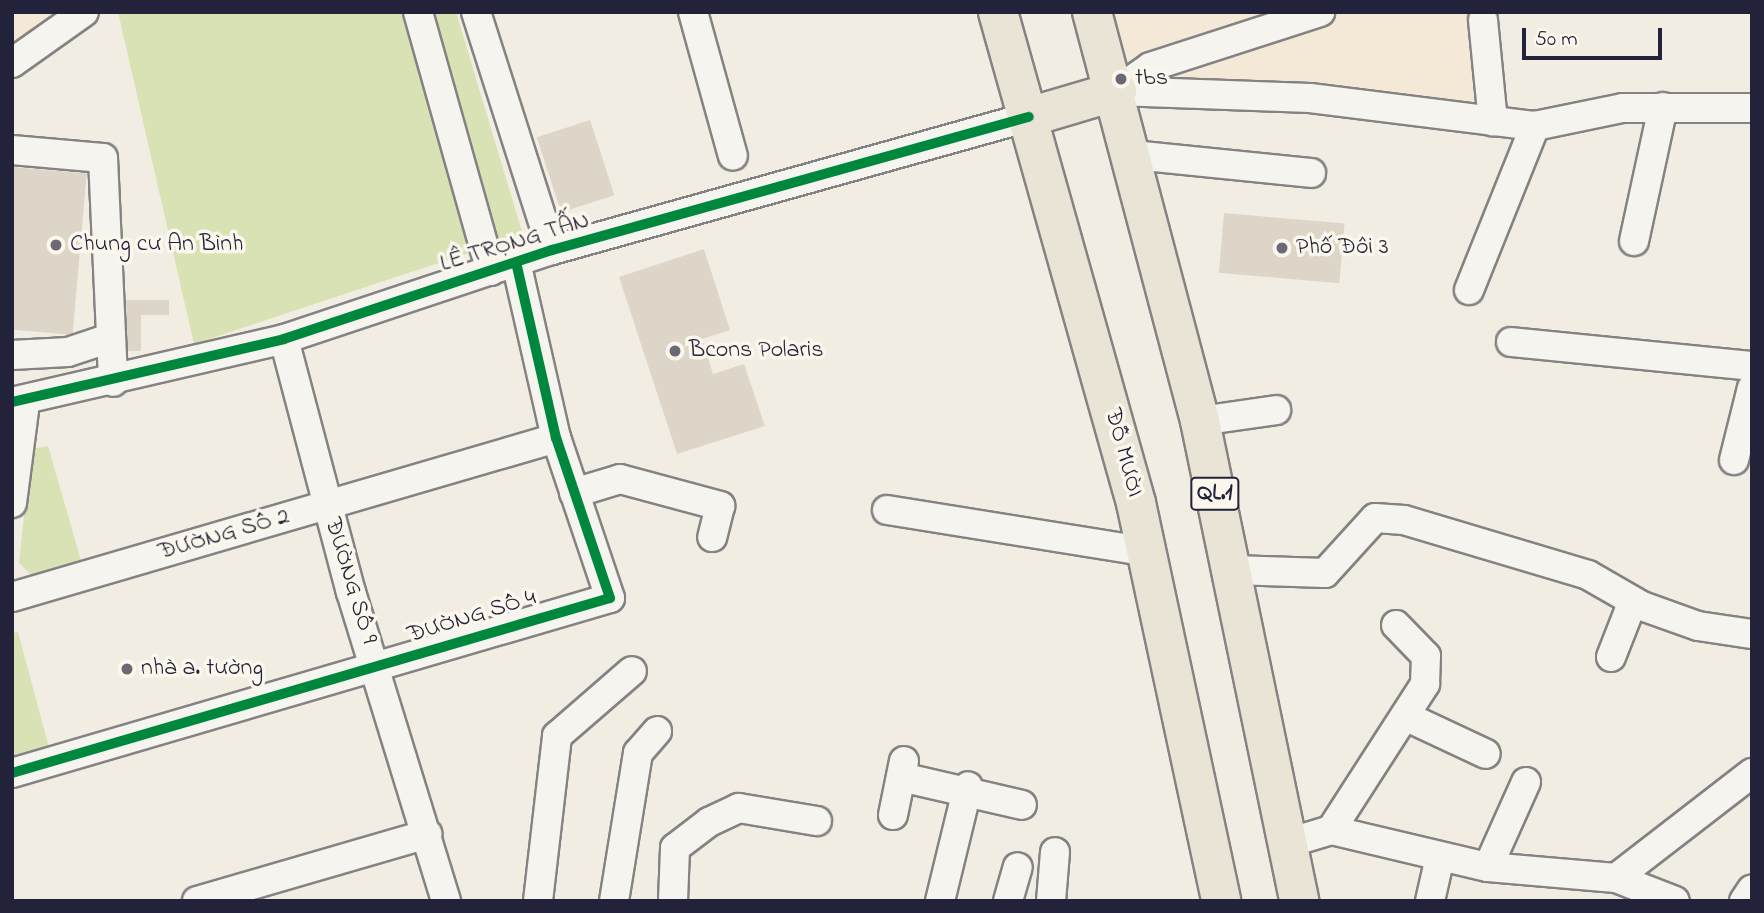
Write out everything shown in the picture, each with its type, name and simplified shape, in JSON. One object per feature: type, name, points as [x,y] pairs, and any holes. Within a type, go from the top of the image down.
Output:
[{"type":"highway","name":"ĐỖ MƯỜI","points":[[999,12],[1040,113],[1170,552],[1242,901]]},
{"type":"highway","name":"ĐỖ MƯỜI","points":[[1020,12],[1040,113],[1148,552],[1221,901]]},
{"type":"highway","name":"QL.1","points":[[1070,12],[1134,155],[1200,421],[1300,901]]},
{"type":"highway","name":"QL.1","points":[[1092,12],[1105,93],[1276,901]]},
{"type":"highway","points":[[1040,113],[1105,93]]},
{"type":"street","points":[[12,62],[84,12]]},
{"type":"street","name":"ĐƯỜNG SỐ 4","points":[[12,773],[610,598],[556,438],[504,267],[418,12]]},
{"type":"street","points":[[476,12],[552,250]]},
{"type":"street","points":[[693,12],[733,156]]},
{"type":"street","points":[[1105,93],[1150,67],[1320,12]]},
{"type":"street","points":[[1483,20],[1493,121]]},
{"type":"street","points":[[1105,93],[1310,99],[1535,126],[1663,107],[1752,108]]},
{"type":"street","points":[[1634,241],[1663,107]]},
{"type":"street","name":"LÊ TRỌNG TẤN","points":[[19,402],[284,340],[552,250],[1040,113]]},
{"type":"street","points":[[1469,290],[1535,126]]},
{"type":"street","points":[[12,150],[103,158],[113,382]]},
{"type":"street","points":[[1134,155],[1311,173]]},
{"type":"street","points":[[12,355],[68,352],[110,338]]},
{"type":"street","name":"ĐƯỜNG SỐ 9","points":[[284,340],[326,506],[446,901]]},
{"type":"street","points":[[1511,342],[1752,366]]},
{"type":"street","points":[[1734,460],[1752,388]]},
{"type":"street","points":[[12,503],[19,402]]},
{"type":"street","points":[[1200,421],[1276,410]]},
{"type":"street","name":"ĐƯỜNG SỐ 2","points":[[12,597],[556,438]]},
{"type":"street","points":[[574,493],[620,479],[720,506],[712,537]]},
{"type":"street","points":[[887,510],[1148,552]]},
{"type":"street","points":[[1232,570],[1325,573],[1375,518],[1404,520],[1588,575],[1633,601],[1698,626],[1752,635]]},
{"type":"street","points":[[1611,657],[1633,601]]},
{"type":"street","points":[[1331,830],[1405,716],[1429,669],[1417,644],[1396,625]]},
{"type":"street","points":[[538,901],[557,736],[632,671]]},
{"type":"street","points":[[1405,716],[1486,754]]},
{"type":"street","points":[[614,901],[638,752],[657,731]]},
{"type":"street","points":[[892,816],[903,768],[1021,805]]},
{"type":"street","points":[[1616,878],[1752,773]]},
{"type":"street","points":[[1488,867],[1526,782]]},
{"type":"street","points":[[940,901],[967,789]]},
{"type":"street","points":[[673,901],[675,848],[709,822],[738,808],[817,821]]},
{"type":"street","points":[[1288,843],[1331,830],[1488,867],[1616,878],[1675,901]]},
{"type":"street","points":[[197,901],[427,834]]},
{"type":"street","points":[[1051,901],[1055,852]]},
{"type":"street","points":[[1430,901],[1440,857]]},
{"type":"street","points":[[1008,901],[1018,867]]},
{"type":"street","points":[[1744,901],[1752,889]]},
{"type":"shaded area","points":[[12,12],[54,12],[37,37],[12,45]]},
{"type":"shaded area","points":[[1109,12],[1467,12],[1485,117],[1129,74]]},
{"type":"green space","points":[[118,12],[456,12],[523,235],[194,344]]},
{"type":"green space","points":[[48,446],[82,564],[34,578],[19,563],[31,449]]},
{"type":"green space","points":[[18,632],[51,755],[12,766],[12,633]]},
{"type":"building","points":[[590,120],[614,195],[561,212],[537,137]]},
{"type":"building","name":"Chung cư An Bình","points":[[12,167],[87,174],[73,335],[12,330]]},
{"type":"building","name":"Phố Đôi 3","points":[[1224,213],[1345,224],[1339,283],[1219,273]]},
{"type":"building","name":"Bcons Polaris","points":[[704,249],[730,330],[702,339],[713,374],[744,364],[765,426],[677,454],[619,277]]},
{"type":"building","points":[[126,300],[169,300],[169,315],[141,315],[141,351],[128,351]]},
{"type":"cycle path","points":[[12,402],[284,339],[552,250],[1029,117]]},
{"type":"cycle path","points":[[12,773],[610,598],[556,438],[516,262]]},
{"type":"place","name":"tbs","points":[[1121,79]]},
{"type":"place","name":"Chung cư An Bình","points":[[56,245]]},
{"type":"place","name":"Phố Đôi 3","points":[[1282,248]]},
{"type":"place","name":"Bcons Polaris","points":[[675,351]]},
{"type":"place","name":"nhà a. tường","points":[[127,669]]}]
